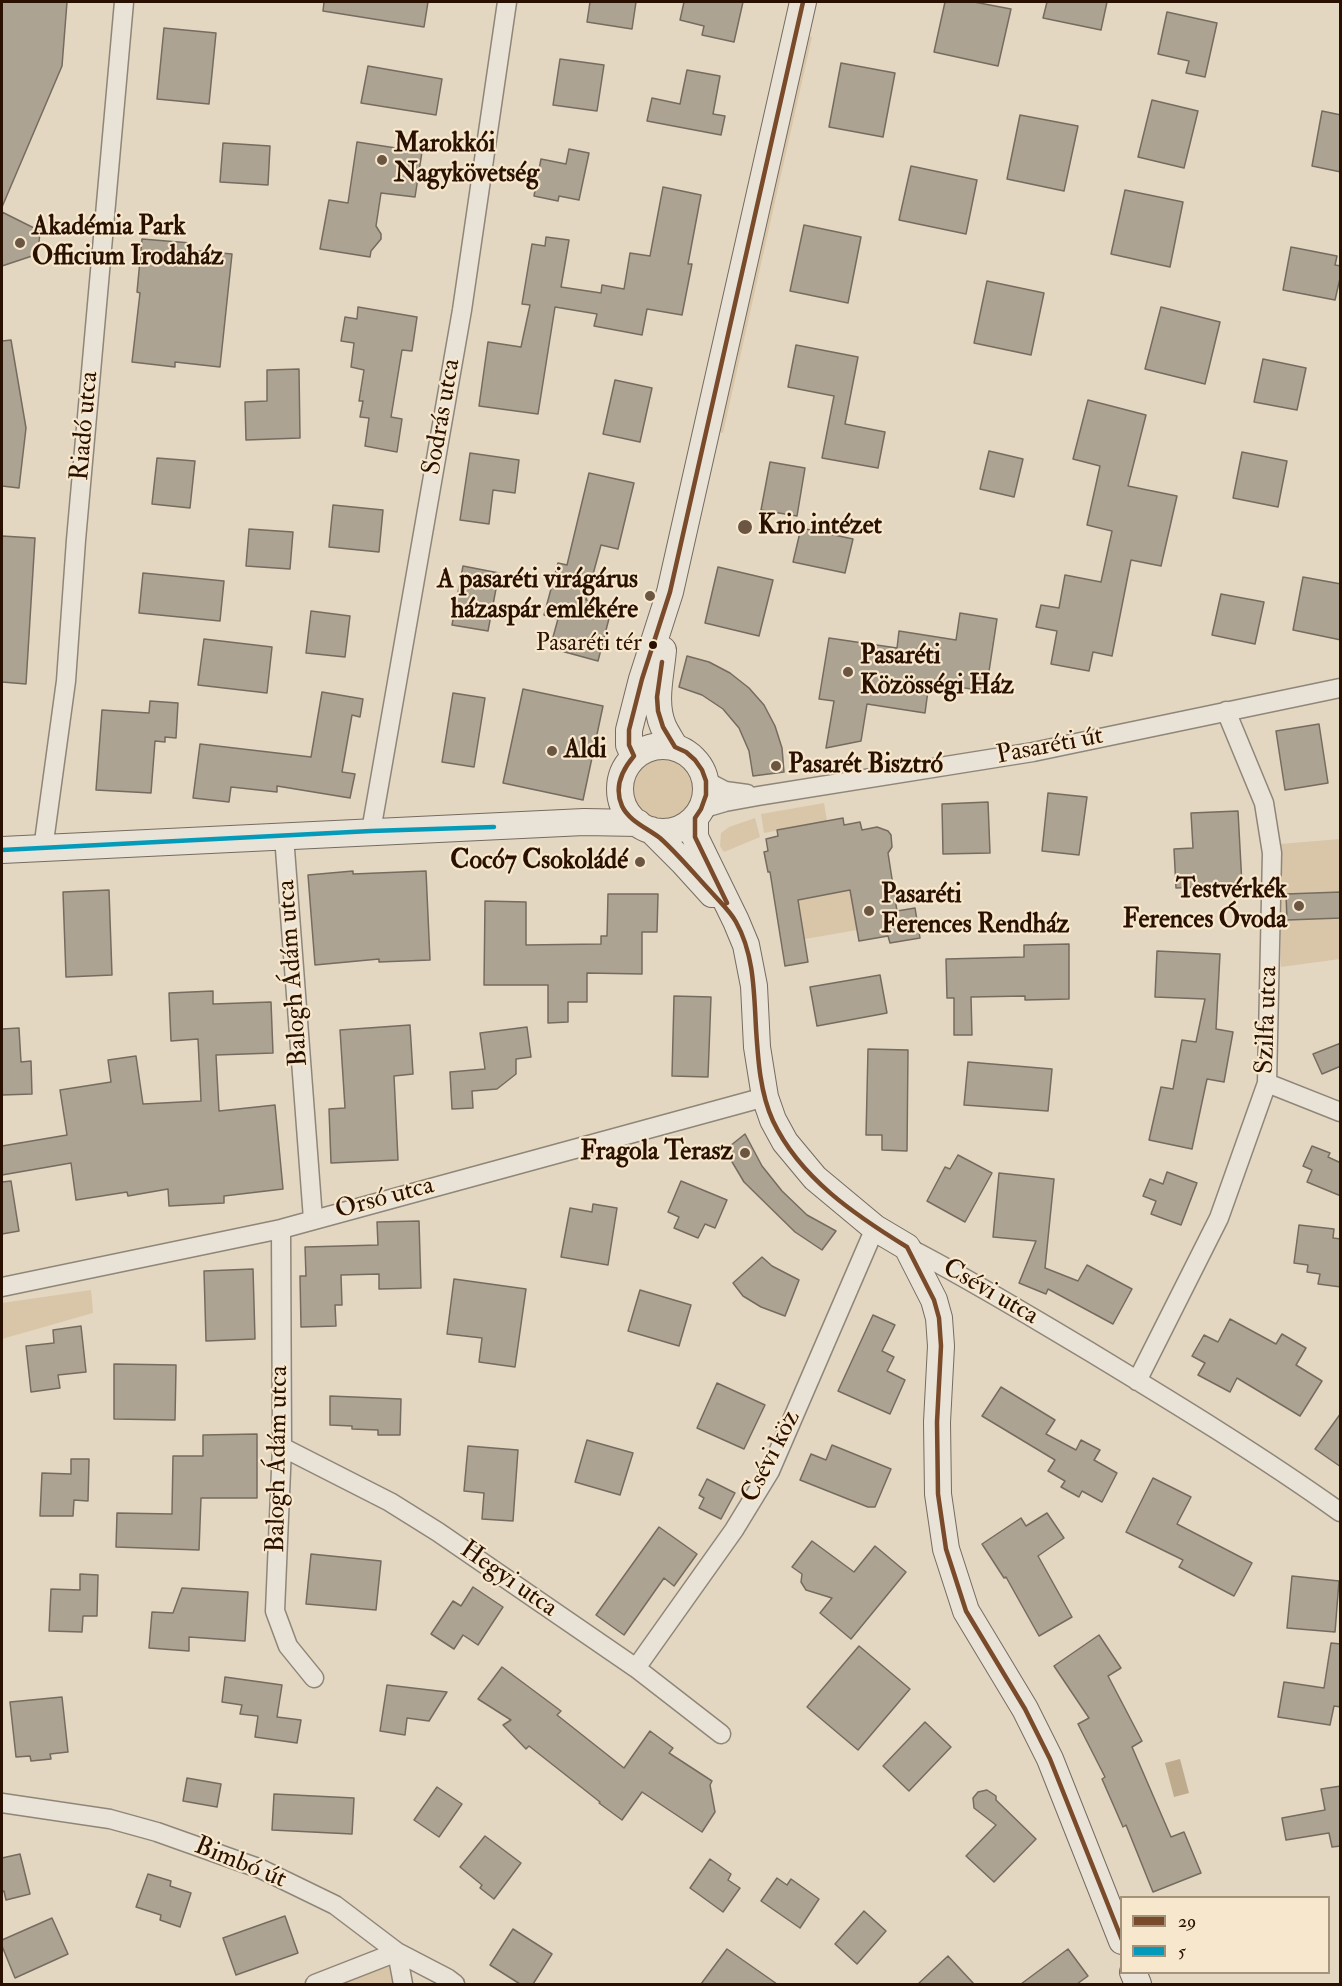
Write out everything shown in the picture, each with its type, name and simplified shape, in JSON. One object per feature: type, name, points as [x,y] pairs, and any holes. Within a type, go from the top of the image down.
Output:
[{"type":"street","name":"Riadó utca","points":[[43,849],[66,681],[77,529],[124,2]]},
{"type":"street","name":"Sodrás utca","points":[[371,831],[462,310],[507,2]]},
{"type":"street","points":[[634,756],[629,745],[629,730],[642,679],[670,592],[803,2]]},
{"type":"street","points":[[670,592],[657,697],[663,727],[675,747]]},
{"type":"street","name":"Pasaréti út","points":[[698,814],[725,802],[1033,752],[1341,688]]},
{"type":"street","name":"Szilfa utca","points":[[1137,1381],[1219,1218],[1267,1083],[1272,853],[1264,803],[1226,711]]},
{"type":"street","points":[[2,850],[371,831],[551,824],[610,821],[667,831],[682,827],[698,814],[706,795],[706,781],[702,770],[686,752],[675,747],[651,748],[634,756],[603,801],[592,809],[551,824]]},
{"type":"street","points":[[619,780],[622,805],[628,815],[644,827]]},
{"type":"street","name":"Pasaréti út","points":[[706,781],[725,791],[758,796]]},
{"type":"street","name":"Csévi utca","points":[[698,814],[695,837],[746,945],[754,986],[757,1047],[765,1097],[773,1120],[785,1142],[814,1178],[875,1227],[907,1247],[955,1271],[1137,1381],[1282,1471],[1341,1512]]},
{"type":"street","name":"Csévi utca","points":[[644,827],[683,861],[736,921]]},
{"type":"street","name":"Balogh Ádám utca","points":[[284,836],[313,1219]]},
{"type":"street","points":[[1267,1083],[1341,1112]]},
{"type":"street","name":"Orsó utca","points":[[2,1287],[281,1229],[765,1097]]},
{"type":"street","name":"Csévi köz","points":[[636,1668],[734,1530],[770,1471],[875,1227]]},
{"type":"street","name":"Balogh Ádám utca","points":[[281,1229],[282,1448],[275,1611],[288,1646],[314,1678]]},
{"type":"street","points":[[907,1247],[934,1300],[939,1318],[941,1346],[937,1422],[938,1494],[946,1549],[966,1611],[1024,1709],[1050,1759],[1120,1936]]},
{"type":"street","name":"Hegyi utca","points":[[282,1448],[390,1502],[438,1533],[636,1668],[721,1734]]},
{"type":"street","name":"Bimbó út","points":[[2,1803],[110,1819],[261,1869],[335,1905],[398,1952],[455,1984]]},
{"type":"street","points":[[315,1984],[398,1952],[403,1984]]},
{"type":"shaded area","points":[[803,35],[812,37],[723,433],[714,431]]},
{"type":"shaded area","points":[[657,758],[669,758],[685,767],[692,777],[694,789],[692,801],[685,811],[669,820],[657,820],[646,815],[637,806],[632,795],[632,783],[637,772],[646,763]]},
{"type":"shaded area","points":[[824,803],[827,821],[764,833],[761,814]]},
{"type":"shaded area","points":[[755,818],[760,837],[724,852],[720,846],[721,833],[729,827]]},
{"type":"shaded area","points":[[1340,839],[1340,959],[1281,967],[1280,844]]},
{"type":"shaded area","points":[[850,890],[857,930],[805,939],[798,900]]},
{"type":"shaded area","points":[[91,1290],[93,1313],[2,1339],[2,1303]]},
{"type":"shaded area","points":[[1180,1759],[1189,1793],[1174,1797],[1165,1763]]},
{"type":"shaded area","points":[[397,1952],[403,1984],[315,1984]]},
{"type":"building","name":"Akadémia Park Officium Irodaház","points":[[2,2],[67,2],[62,66],[2,207]]},
{"type":"building","points":[[324,2],[428,2],[424,27],[323,11]]},
{"type":"building","points":[[590,2],[636,2],[632,29],[587,22]]},
{"type":"building","points":[[684,2],[743,2],[734,42],[702,35],[704,26],[680,20]]},
{"type":"building","points":[[945,2],[974,2],[1011,9],[998,66],[934,52]]},
{"type":"building","points":[[1047,2],[1107,2],[1101,30],[1043,18]]},
{"type":"building","points":[[1167,12],[1217,23],[1205,77],[1186,73],[1189,61],[1158,54]]},
{"type":"building","points":[[164,28],[216,33],[209,104],[157,99]]},
{"type":"building","points":[[560,59],[604,65],[597,111],[553,105]]},
{"type":"building","points":[[841,63],[895,73],[883,137],[829,127]]},
{"type":"building","points":[[368,66],[442,79],[436,115],[361,103]]},
{"type":"building","points":[[687,70],[720,76],[713,114],[725,116],[721,135],[647,121],[652,98],[680,104]]},
{"type":"building","points":[[1152,100],[1198,111],[1184,168],[1138,157]]},
{"type":"building","points":[[1322,111],[1341,115],[1341,172],[1312,166]]},
{"type":"building","points":[[1020,115],[1078,126],[1064,191],[1007,179]]},
{"type":"building","points":[[357,142],[422,152],[415,197],[381,193],[376,226],[381,239],[371,251],[370,257],[320,249],[329,200],[348,203]]},
{"type":"building","points":[[223,143],[270,146],[268,185],[220,182]]},
{"type":"building","points":[[569,149],[589,153],[579,200],[559,196],[558,201],[534,196],[541,159],[566,164]]},
{"type":"building","points":[[911,166],[977,180],[966,234],[899,220]]},
{"type":"building","points":[[663,187],[701,195],[688,264],[692,264],[682,315],[647,309],[642,335],[594,326],[597,314],[555,307],[538,414],[479,406],[488,342],[521,347],[530,305],[522,304],[532,244],[545,246],[546,237],[569,240],[561,287],[601,293],[602,285],[624,289],[630,253],[650,256]]},
{"type":"building","points":[[1125,190],[1183,202],[1170,267],[1111,254]]},
{"type":"building","points":[[2,212],[40,231],[38,254],[2,266]]},
{"type":"building","points":[[804,225],[861,237],[848,303],[790,291]]},
{"type":"building","points":[[142,239],[191,243],[190,250],[232,254],[220,367],[175,362],[175,367],[132,362],[140,293],[137,292]]},
{"type":"building","points":[[1291,247],[1337,256],[1335,265],[1341,266],[1341,274],[1335,300],[1283,290]]},
{"type":"building","points":[[987,281],[1044,293],[1031,355],[974,343]]},
{"type":"building","points":[[358,307],[417,317],[412,351],[402,350],[391,417],[402,419],[397,452],[365,446],[369,418],[360,417],[363,401],[359,401],[364,370],[351,367],[354,343],[341,341],[345,317],[357,319]]},
{"type":"building","points":[[1161,307],[1220,322],[1205,384],[1145,369]]},
{"type":"building","points":[[11,340],[26,428],[19,488],[2,486],[2,341]]},
{"type":"building","points":[[796,345],[858,357],[845,424],[885,432],[878,468],[822,458],[834,396],[788,387]]},
{"type":"building","points":[[1263,359],[1306,368],[1297,410],[1254,402]]},
{"type":"building","points":[[299,369],[300,438],[246,440],[245,402],[267,401],[267,370]]},
{"type":"building","points":[[615,380],[652,388],[640,442],[603,434]]},
{"type":"building","points":[[1088,400],[1146,415],[1128,486],[1177,496],[1161,566],[1131,560],[1112,656],[1093,652],[1089,671],[1051,664],[1057,631],[1036,627],[1041,605],[1059,608],[1065,575],[1101,582],[1112,531],[1087,525],[1100,466],[1073,459]]},
{"type":"building","points":[[989,451],[1023,459],[1014,497],[980,489]]},
{"type":"building","points":[[1242,452],[1287,461],[1278,507],[1233,498]]},
{"type":"building","points":[[470,453],[519,460],[515,493],[493,490],[489,524],[460,520]]},
{"type":"building","points":[[157,458],[195,461],[190,508],[152,504]]},
{"type":"building","points":[[770,462],[805,468],[797,516],[761,510]]},
{"type":"building","points":[[589,473],[634,483],[618,549],[601,545],[586,600],[612,607],[598,661],[550,648],[558,619],[544,615],[558,563],[567,565]]},
{"type":"building","points":[[333,505],[383,510],[379,552],[329,547]]},
{"type":"building","points":[[801,528],[853,539],[845,573],[793,562]]},
{"type":"building","points":[[249,529],[293,532],[290,569],[246,566]]},
{"type":"building","points":[[2,536],[35,538],[26,684],[2,682]]},
{"type":"building","points":[[463,566],[499,573],[488,631],[452,625]]},
{"type":"building","points":[[718,567],[773,580],[759,636],[705,623]]},
{"type":"building","points":[[143,573],[224,581],[220,621],[139,613]]},
{"type":"building","points":[[1303,577],[1341,584],[1341,640],[1293,630]]},
{"type":"building","points":[[1221,594],[1264,602],[1255,644],[1212,635]]},
{"type":"building","points":[[311,611],[350,616],[345,657],[306,653]]},
{"type":"building","points":[[960,613],[997,619],[986,691],[929,683],[925,713],[867,704],[861,741],[826,748],[834,701],[819,699],[829,638],[897,648],[899,631],[956,640]]},
{"type":"building","points":[[204,639],[272,647],[267,693],[198,685]]},
{"type":"building","points":[[687,656],[709,662],[730,673],[749,688],[764,705],[775,726],[782,748],[784,772],[753,776],[749,751],[739,728],[723,709],[702,695],[679,687]]},
{"type":"building","name":"Aldi","points":[[523,689],[603,706],[583,800],[503,783]]},
{"type":"building","points":[[322,692],[363,699],[360,717],[352,715],[342,772],[355,774],[350,798],[277,786],[277,792],[231,787],[229,802],[193,798],[200,744],[311,757]]},
{"type":"building","points":[[453,693],[485,698],[474,767],[442,762]]},
{"type":"building","points":[[150,701],[178,703],[176,738],[165,737],[165,742],[155,741],[151,793],[96,790],[102,710],[149,713]]},
{"type":"building","points":[[1319,724],[1328,783],[1285,790],[1276,731]]},
{"type":"building","points":[[1048,793],[1087,797],[1079,855],[1042,851]]},
{"type":"building","points":[[988,802],[990,853],[943,854],[942,804]]},
{"type":"building","points":[[1238,811],[1242,885],[1176,888],[1174,849],[1193,848],[1191,813]]},
{"type":"building","points":[[843,818],[844,825],[860,822],[862,830],[877,827],[888,831],[891,835],[892,847],[888,853],[897,911],[915,908],[920,938],[890,943],[888,936],[859,941],[850,890],[798,900],[808,962],[785,966],[770,872],[768,872],[764,852],[768,851],[766,839],[778,836],[777,830]]},
{"type":"building","points":[[353,871],[353,874],[426,871],[430,960],[379,962],[379,959],[315,965],[308,875]]},
{"type":"building","points":[[109,890],[112,975],[66,977],[63,892]]},
{"type":"building","points":[[1341,892],[1341,918],[1287,920],[1286,894]]},
{"type":"building","points":[[608,894],[658,894],[657,932],[642,932],[642,974],[587,973],[587,1002],[568,1002],[568,1022],[548,1023],[548,985],[484,985],[485,901],[526,902],[526,945],[601,944],[601,936],[607,936]]},
{"type":"building","points":[[1069,944],[1069,999],[1025,1000],[1025,996],[971,997],[972,1035],[954,1035],[954,998],[947,998],[946,959],[1024,957],[1024,945]]},
{"type":"building","points":[[1157,951],[1220,954],[1216,1029],[1233,1032],[1224,1082],[1207,1079],[1192,1149],[1149,1140],[1161,1087],[1173,1089],[1182,1040],[1196,1042],[1205,999],[1155,997]]},
{"type":"building","points":[[880,975],[887,1013],[817,1026],[810,987]]},
{"type":"building","points":[[213,991],[213,1004],[271,1002],[273,1053],[216,1055],[219,1111],[275,1105],[283,1189],[224,1196],[224,1203],[169,1206],[168,1189],[128,1196],[127,1192],[76,1200],[71,1163],[2,1175],[2,1146],[67,1135],[60,1090],[111,1082],[108,1060],[136,1056],[143,1104],[201,1101],[198,1039],[171,1041],[169,993]]},
{"type":"building","points":[[674,996],[711,997],[708,1077],[672,1076]]},
{"type":"building","points":[[410,1025],[413,1074],[394,1076],[398,1160],[331,1163],[329,1109],[345,1108],[340,1030]]},
{"type":"building","points":[[527,1027],[531,1057],[516,1059],[516,1074],[497,1089],[472,1091],[473,1108],[452,1109],[450,1072],[485,1069],[480,1033]]},
{"type":"building","points":[[19,1028],[21,1062],[31,1061],[32,1094],[2,1095],[2,1029]]},
{"type":"building","points":[[1341,1043],[1341,1066],[1322,1074],[1313,1054]]},
{"type":"building","points":[[868,1049],[908,1050],[907,1151],[882,1150],[882,1135],[866,1135]]},
{"type":"building","points":[[968,1062],[1052,1069],[1048,1111],[964,1105]]},
{"type":"building","points":[[745,1134],[762,1166],[782,1191],[807,1215],[836,1231],[822,1250],[795,1232],[744,1182],[725,1150]]},
{"type":"building","points":[[1312,1146],[1330,1153],[1328,1157],[1341,1163],[1341,1196],[1307,1182],[1312,1170],[1303,1166]]},
{"type":"building","points":[[958,1155],[992,1173],[965,1222],[927,1201],[945,1167],[950,1169]]},
{"type":"building","points":[[1167,1172],[1197,1183],[1181,1225],[1151,1214],[1156,1201],[1143,1196],[1150,1179],[1163,1184]]},
{"type":"building","points":[[999,1173],[1054,1179],[1045,1268],[1078,1281],[1087,1265],[1132,1289],[1113,1324],[1048,1289],[1046,1294],[1019,1283],[1036,1241],[993,1237]]},
{"type":"building","points":[[11,1181],[19,1231],[2,1234],[2,1182]]},
{"type":"building","points":[[681,1181],[727,1200],[715,1228],[705,1224],[698,1238],[674,1228],[679,1217],[668,1212]]},
{"type":"building","points":[[593,1204],[617,1208],[608,1265],[561,1257],[570,1208],[592,1212]]},
{"type":"building","points":[[419,1221],[421,1288],[379,1289],[379,1274],[341,1275],[342,1305],[335,1305],[336,1326],[301,1327],[300,1276],[306,1276],[305,1247],[378,1245],[377,1222]]},
{"type":"building","points":[[1299,1225],[1334,1229],[1333,1238],[1341,1239],[1341,1287],[1318,1284],[1320,1274],[1307,1272],[1308,1265],[1294,1263]]},
{"type":"building","points":[[762,1257],[772,1266],[799,1280],[785,1316],[761,1307],[743,1296],[733,1283]]},
{"type":"building","points":[[253,1269],[255,1339],[206,1341],[204,1271]]},
{"type":"building","points":[[454,1279],[526,1289],[515,1367],[479,1362],[482,1338],[447,1334]]},
{"type":"building","points":[[640,1290],[691,1305],[679,1346],[628,1331]]},
{"type":"building","points":[[873,1315],[895,1325],[882,1351],[894,1357],[887,1371],[905,1380],[890,1414],[838,1391]]},
{"type":"building","points":[[1230,1319],[1276,1344],[1282,1334],[1306,1348],[1296,1365],[1322,1381],[1300,1416],[1237,1378],[1230,1392],[1198,1375],[1205,1363],[1192,1356],[1204,1335],[1218,1342]]},
{"type":"building","points":[[81,1326],[86,1372],[58,1375],[60,1388],[31,1392],[26,1346],[54,1343],[53,1330]]},
{"type":"building","points":[[114,1364],[176,1365],[175,1420],[114,1419]]},
{"type":"building","points":[[717,1383],[765,1405],[744,1449],[697,1428]]},
{"type":"building","points":[[1001,1387],[1055,1420],[1046,1434],[1076,1450],[1081,1440],[1100,1450],[1094,1460],[1117,1473],[1102,1502],[1082,1491],[1079,1497],[1061,1487],[1065,1481],[1048,1471],[1055,1460],[982,1416]]},
{"type":"building","points":[[330,1396],[401,1399],[400,1435],[378,1435],[378,1430],[330,1425]]},
{"type":"building","points":[[1341,1413],[1341,1467],[1315,1449]]},
{"type":"building","points":[[257,1434],[257,1498],[201,1498],[199,1550],[116,1547],[117,1513],[172,1514],[173,1456],[203,1456],[203,1435]]},
{"type":"building","points":[[587,1440],[633,1453],[620,1495],[575,1482]]},
{"type":"building","points":[[832,1445],[891,1469],[875,1507],[868,1507],[800,1480],[811,1454],[826,1460]]},
{"type":"building","points":[[468,1446],[518,1450],[513,1521],[482,1519],[484,1493],[464,1491]]},
{"type":"building","points":[[71,1459],[89,1459],[88,1501],[74,1500],[73,1516],[40,1516],[42,1473],[71,1474]]},
{"type":"building","points":[[1153,1478],[1191,1497],[1177,1524],[1252,1563],[1234,1596],[1179,1567],[1183,1560],[1126,1532]]},
{"type":"building","points":[[707,1479],[735,1493],[721,1519],[699,1508],[704,1498],[699,1495]]},
{"type":"building","points":[[1047,1513],[1064,1538],[1038,1556],[1072,1617],[1039,1636],[1006,1577],[1004,1578],[982,1544],[1021,1518],[1026,1526]]},
{"type":"building","points":[[659,1527],[697,1554],[674,1586],[664,1578],[624,1635],[596,1615]]},
{"type":"building","points":[[812,1541],[854,1572],[875,1546],[906,1572],[851,1639],[820,1613],[832,1598],[806,1590],[801,1582],[802,1574],[792,1567]]},
{"type":"building","points":[[311,1554],[381,1561],[376,1610],[306,1604]]},
{"type":"building","points":[[80,1574],[98,1575],[97,1616],[83,1616],[82,1632],[49,1631],[51,1589],[80,1590]]},
{"type":"building","points":[[1292,1576],[1339,1581],[1335,1632],[1287,1628]]},
{"type":"building","points":[[473,1587],[503,1607],[478,1645],[463,1635],[454,1649],[431,1634],[453,1601],[461,1606]]},
{"type":"building","points":[[182,1588],[248,1592],[245,1641],[189,1637],[189,1651],[149,1648],[152,1612],[173,1613]]},
{"type":"building","points":[[1099,1635],[1121,1668],[1108,1676],[1142,1741],[1132,1747],[1171,1837],[1184,1832],[1201,1873],[1153,1892],[1126,1825],[1123,1827],[1102,1779],[1105,1777],[1078,1724],[1089,1718],[1054,1666]]},
{"type":"building","points":[[1331,1643],[1341,1644],[1341,1707],[1334,1706],[1330,1725],[1278,1717],[1284,1682],[1324,1688]]},
{"type":"building","points":[[859,1646],[910,1689],[858,1750],[807,1707]]},
{"type":"building","points":[[502,1667],[561,1711],[557,1715],[624,1768],[650,1731],[673,1748],[669,1753],[712,1781],[710,1785],[715,1812],[702,1832],[642,1792],[622,1820],[529,1746],[526,1749],[503,1725],[511,1720],[478,1699]]},
{"type":"building","points":[[225,1677],[282,1685],[277,1717],[301,1720],[297,1743],[255,1737],[258,1716],[240,1714],[242,1705],[222,1702]]},
{"type":"building","points":[[387,1685],[447,1692],[429,1721],[407,1718],[405,1735],[380,1731]]},
{"type":"building","points":[[62,1697],[68,1752],[50,1754],[51,1759],[31,1761],[30,1756],[16,1757],[10,1702]]},
{"type":"building","points":[[925,1722],[951,1747],[909,1791],[883,1766]]},
{"type":"building","points":[[187,1778],[221,1784],[217,1807],[183,1801]]},
{"type":"building","points":[[1341,1786],[1341,1846],[1332,1847],[1329,1833],[1286,1840],[1282,1818],[1325,1810],[1321,1789]]},
{"type":"building","points":[[437,1787],[462,1804],[439,1837],[414,1820]]},
{"type":"building","points":[[987,1790],[996,1796],[996,1800],[1036,1839],[994,1882],[966,1856],[996,1825],[974,1808],[973,1798],[978,1792]]},
{"type":"building","points":[[274,1794],[354,1798],[352,1834],[272,1830]]},
{"type":"building","points":[[485,1836],[521,1863],[494,1899],[480,1888],[482,1885],[460,1867]]},
{"type":"building","points":[[20,1854],[30,1894],[6,1900],[4,1891],[2,1892],[2,1858]]},
{"type":"building","points":[[710,1859],[731,1874],[728,1880],[740,1888],[723,1912],[690,1888]]},
{"type":"building","points":[[148,1874],[171,1881],[170,1886],[191,1893],[180,1927],[160,1920],[161,1915],[136,1907]]},
{"type":"building","points":[[777,1878],[787,1885],[791,1879],[819,1899],[800,1928],[761,1901]]},
{"type":"building","points":[[864,1911],[886,1931],[857,1964],[835,1944]]},
{"type":"building","points":[[285,1916],[298,1953],[236,1975],[223,1938]]},
{"type":"building","points":[[52,1918],[68,1954],[15,1978],[2,1946],[2,1940]]},
{"type":"building","points":[[513,1929],[552,1954],[533,1984],[520,1984],[490,1965]]},
{"type":"building","points":[[727,1949],[777,1984],[701,1984]]},
{"type":"building","points":[[1068,1949],[1088,1976],[1077,1984],[1021,1984]]},
{"type":"building","points":[[948,1956],[974,1984],[918,1984]]},
{"type":"transit line","name":"29","points":[[803,2],[670,592],[642,679],[629,730],[629,745],[634,756],[620,780],[619,793],[622,806],[629,816],[674,851],[728,911],[742,934],[752,973],[762,1087],[773,1121],[784,1141],[798,1160],[831,1193],[868,1222],[907,1247]]},
{"type":"transit line","name":"29","points":[[662,662],[657,697],[658,711],[663,727],[675,747],[686,752],[695,760],[706,781],[706,795],[695,818],[695,837],[727,903]]},
{"type":"transit line","name":"5","points":[[2,850],[494,827]]},
{"type":"transit line","name":"29","points":[[907,1247],[934,1300],[939,1318],[941,1346],[937,1422],[938,1494],[946,1549],[966,1611],[1025,1709],[1050,1759],[1120,1935]]},
{"type":"place","name":"Marokkói Nagykövetség","points":[[382,160]]},
{"type":"place","name":"Akadémia Park Officium Irodaház","points":[[20,243]]},
{"type":"place","name":"Krio intézet","points":[[745,527]]},
{"type":"place","name":"A pasaréti virágárus házaspár emlékére","points":[[650,596]]},
{"type":"place","name":"Pasaréti tér","points":[[653,645]]},
{"type":"place","name":"Pasaréti Közösségi Ház","points":[[848,672]]},
{"type":"place","name":"Aldi","points":[[552,751]]},
{"type":"place","name":"Pasarét Bisztró","points":[[776,766]]},
{"type":"place","name":"Cocó7 Csokoládé","points":[[640,862]]},
{"type":"place","name":"Testvérkék Ferences Óvoda","points":[[1299,906]]},
{"type":"place","name":"Pasaréti Ferences Rendház","points":[[869,911]]},
{"type":"place","name":"Fragola Terasz","points":[[745,1153]]}]
